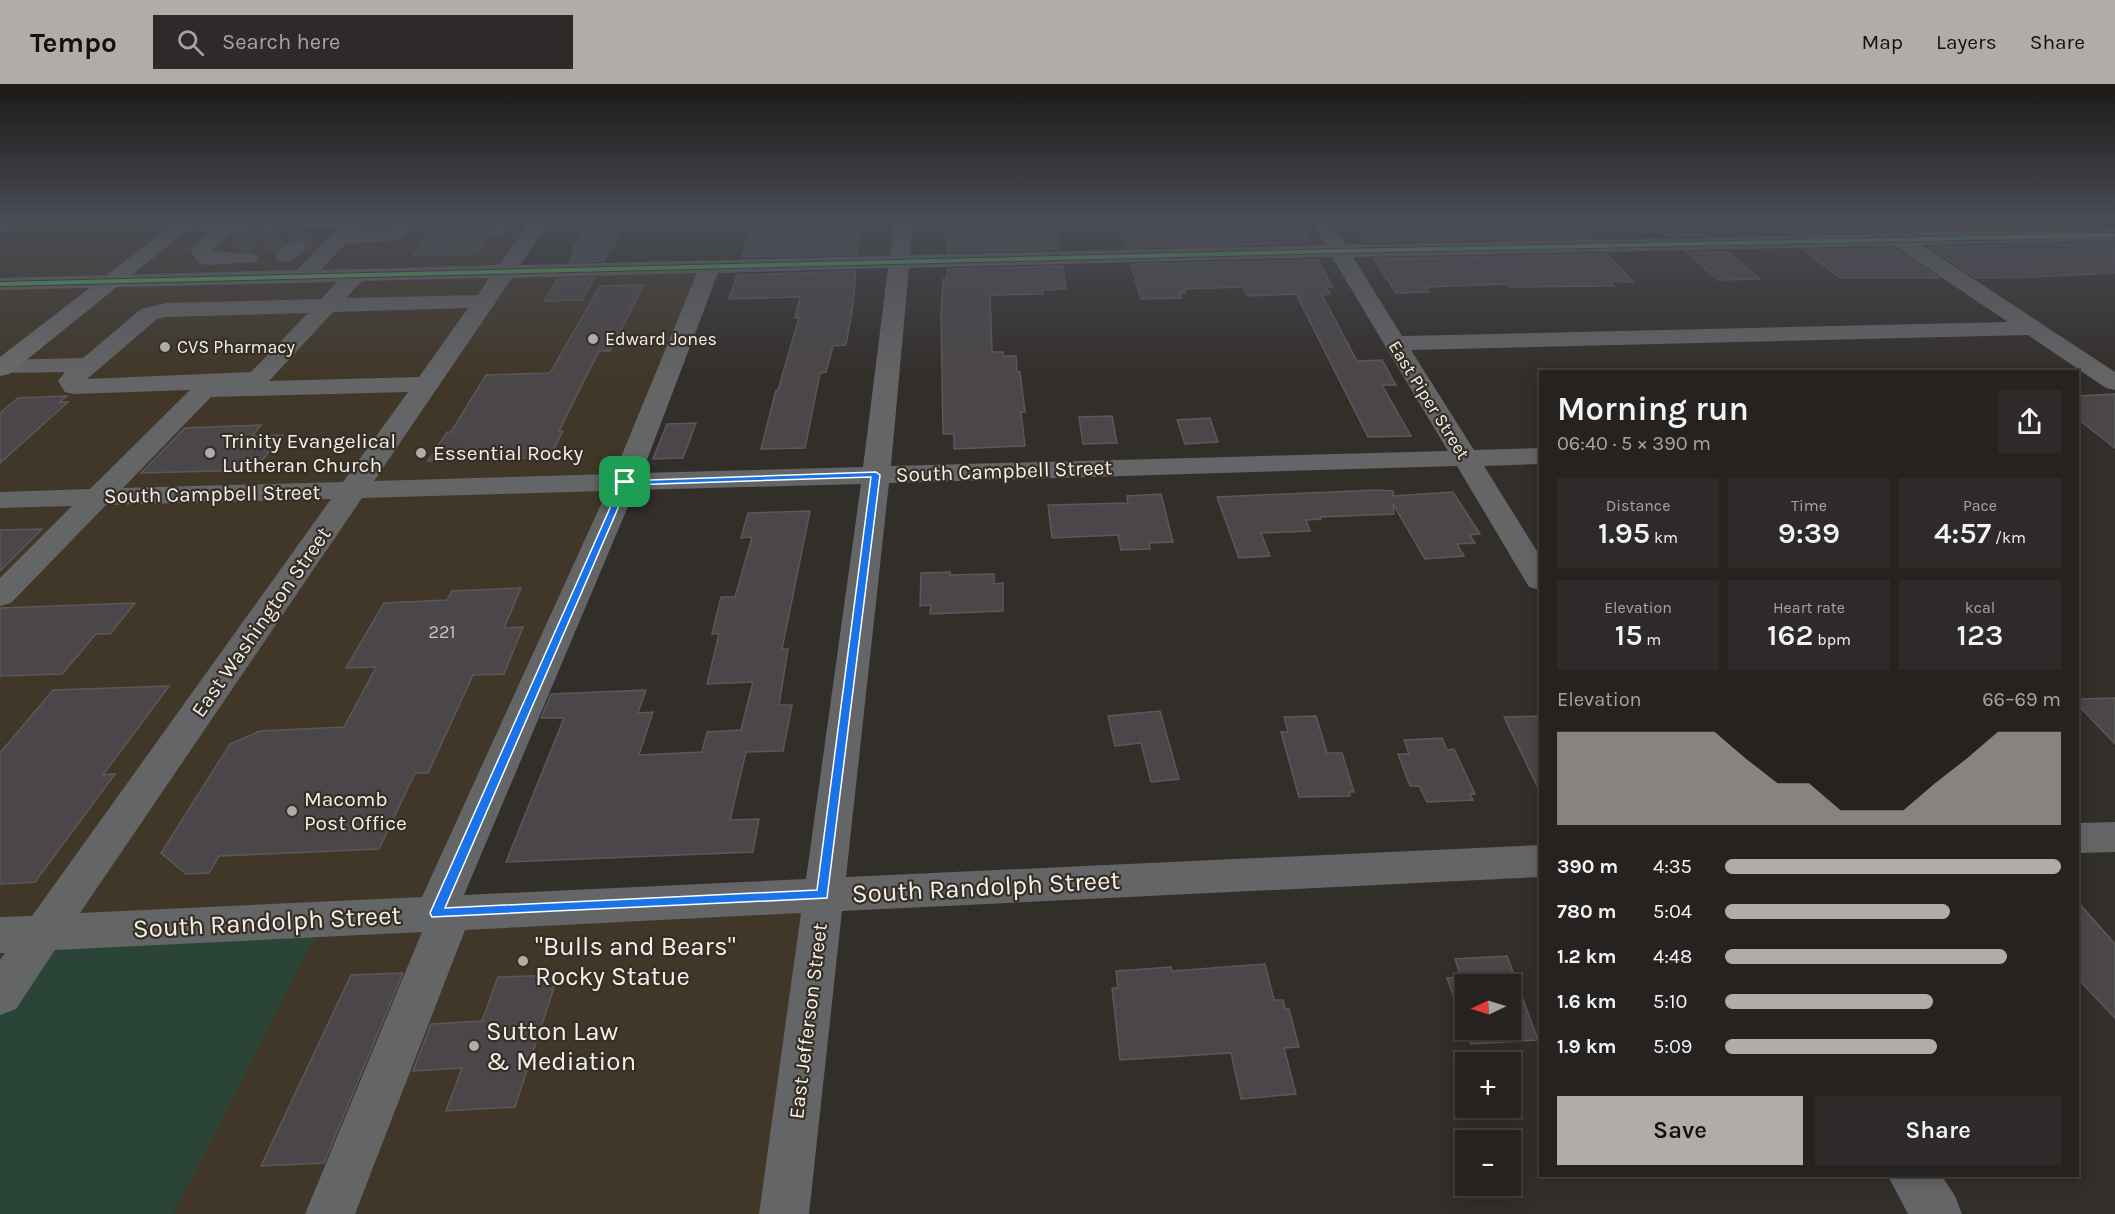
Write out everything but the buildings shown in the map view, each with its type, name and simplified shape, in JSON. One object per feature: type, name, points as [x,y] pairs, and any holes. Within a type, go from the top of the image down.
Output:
[{"type":"highway","points":[[1,364],[123,273]]},
{"type":"street","points":[[301,278],[306,273]]},
{"type":"street","name":"East Washington Street","points":[[0,995],[504,273]]},
{"type":"street","points":[[1,297],[111,282],[513,273]]},
{"type":"street","points":[[330,1214],[444,913],[625,482],[708,273]]},
{"type":"street","name":"East Jefferson Street","points":[[784,1214],[876,475],[899,273]]},
{"type":"street","name":"East Piper Street","points":[[1351,273],[1539,578]]},
{"type":"street","points":[[1948,273],[2115,383]]},
{"type":"street","points":[[355,276],[327,305],[259,377],[242,381],[74,387],[70,381],[149,314],[166,310],[327,305],[485,300]]},
{"type":"street","points":[[1394,343],[2032,328]]},
{"type":"street","points":[[1,364],[87,365]]},
{"type":"street","points":[[0,596],[204,390],[426,384]]},
{"type":"street","name":"South Campbell Street","points":[[0,500],[1539,456]]},
{"type":"street","points":[[2079,838],[2115,837]]},
{"type":"street","name":"South Randolph Street","points":[[0,935],[1539,861]]},
{"type":"street","points":[[1914,1177],[1937,1214]]},
{"type":"shaded area","points":[[0,273],[708,273],[437,913],[823,894],[784,1214],[0,1214]]},
{"type":"green space","points":[[324,919],[173,1214],[0,1214],[0,995],[44,933]]},
{"type":"cycle path","points":[[0,284],[457,273]]},
{"type":"place","name":"Edward Jones","points":[[593,339]]},
{"type":"place","name":"CVS Pharmacy","points":[[165,347]]},
{"type":"place","name":"Trinity Evangelical Lutheran Church","points":[[210,453]]},
{"type":"place","name":"Essential Rocky","points":[[421,453]]},
{"type":"place","name":"Macomb Post Office","points":[[292,811]]},
{"type":"place","name":"\"Bulls and Bears\" Rocky Statue","points":[[523,961]]},
{"type":"place","name":"Sutton Law & Mediation","points":[[474,1046]]},
{"type":"route","points":[[876,475],[823,894],[436,913],[593,554],[625,482],[876,475]]}]
